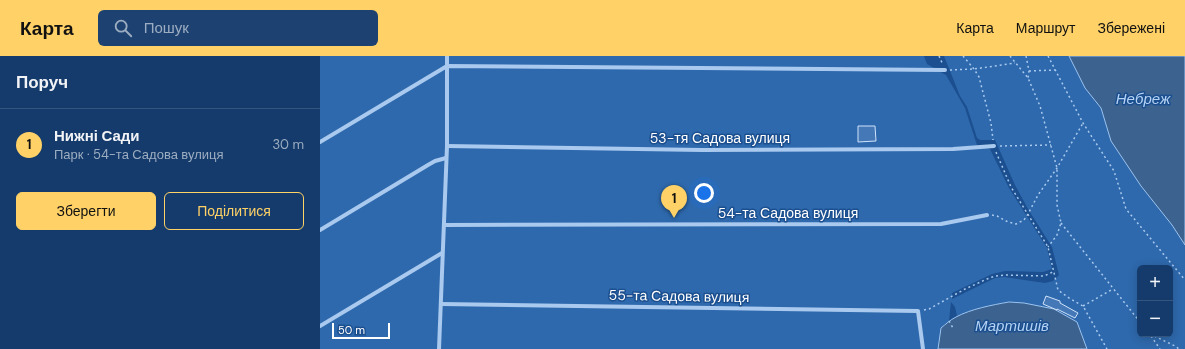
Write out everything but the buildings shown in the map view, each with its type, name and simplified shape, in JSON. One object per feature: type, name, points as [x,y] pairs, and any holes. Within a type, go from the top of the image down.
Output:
[{"type":"street","points":[[439,349],[447,146],[447,56]]},
{"type":"street","points":[[320,142],[447,66],[945,70]]},
{"type":"street","name":"53-тя Садова вулиця","points":[[447,146],[702,150],[945,149],[994,146]]},
{"type":"street","points":[[320,230],[428,164],[446,158]]},
{"type":"street","name":"54-та Садова вулиця","points":[[444,225],[941,224],[987,215]]},
{"type":"street","points":[[320,326],[442,253]]},
{"type":"street","name":"55-та Садова вулиця","points":[[440,304],[918,310]]},
{"type":"street","points":[[918,310],[923,349]]},
{"type":"path","points":[[939,56],[945,70],[974,69],[1015,63]]},
{"type":"path","points":[[963,56],[979,77],[991,123],[994,146],[1011,187],[1048,247],[1055,271],[1058,290],[1083,306],[1107,349]]},
{"type":"path","points":[[1010,56],[1028,78],[1040,106],[1057,168],[1057,206],[1061,223],[1137,318]]},
{"type":"path","points":[[1026,56],[1028,78]]},
{"type":"path","points":[[1048,56],[1083,123],[1114,171],[1126,209],[1185,280]]},
{"type":"path","points":[[1028,71],[1055,70]]},
{"type":"path","points":[[987,215],[997,216],[1008,222],[1016,224],[1024,220],[1083,123]]},
{"type":"path","points":[[994,146],[1051,145]]},
{"type":"path","points":[[1048,247],[1057,235],[1061,223]]},
{"type":"path","points":[[918,310],[929,309],[987,278],[1006,275],[1044,276],[1055,271]]},
{"type":"path","points":[[1083,306],[1114,289]]},
{"type":"path","points":[[949,321],[952,328]]},
{"type":"path","points":[[1152,337],[1160,349]]},
{"type":"path","points":[[1156,337],[1176,346],[1179,349]]},
{"type":"shaded area","points":[[320,56],[924,56],[927,64],[946,75],[965,108],[977,145],[990,149],[1009,188],[1047,248],[1052,269],[1043,272],[1005,271],[992,274],[952,293],[952,299],[995,278],[1004,277],[1045,283],[1053,281],[1059,275],[1052,247],[1015,185],[995,140],[980,140],[977,138],[967,107],[960,96],[944,56],[1069,56],[1085,88],[1101,108],[1111,141],[1141,186],[1172,225],[1185,245],[1185,349],[1087,349],[1077,322],[1054,309],[1024,303],[1009,302],[957,316],[955,307],[951,302],[949,321],[941,328],[938,349],[320,349]]},
{"type":"water","name":"Небреж","points":[[1069,56],[1185,56],[1185,245],[1172,225],[1141,186],[1111,141],[1101,108],[1085,88]]},
{"type":"water","name":"Мартишів","points":[[1009,302],[1024,303],[1054,309],[1077,322],[1087,349],[938,349],[941,328],[952,319],[975,310]]},
{"type":"place","name":"Нижні Сади","points":[[674,218]]}]
